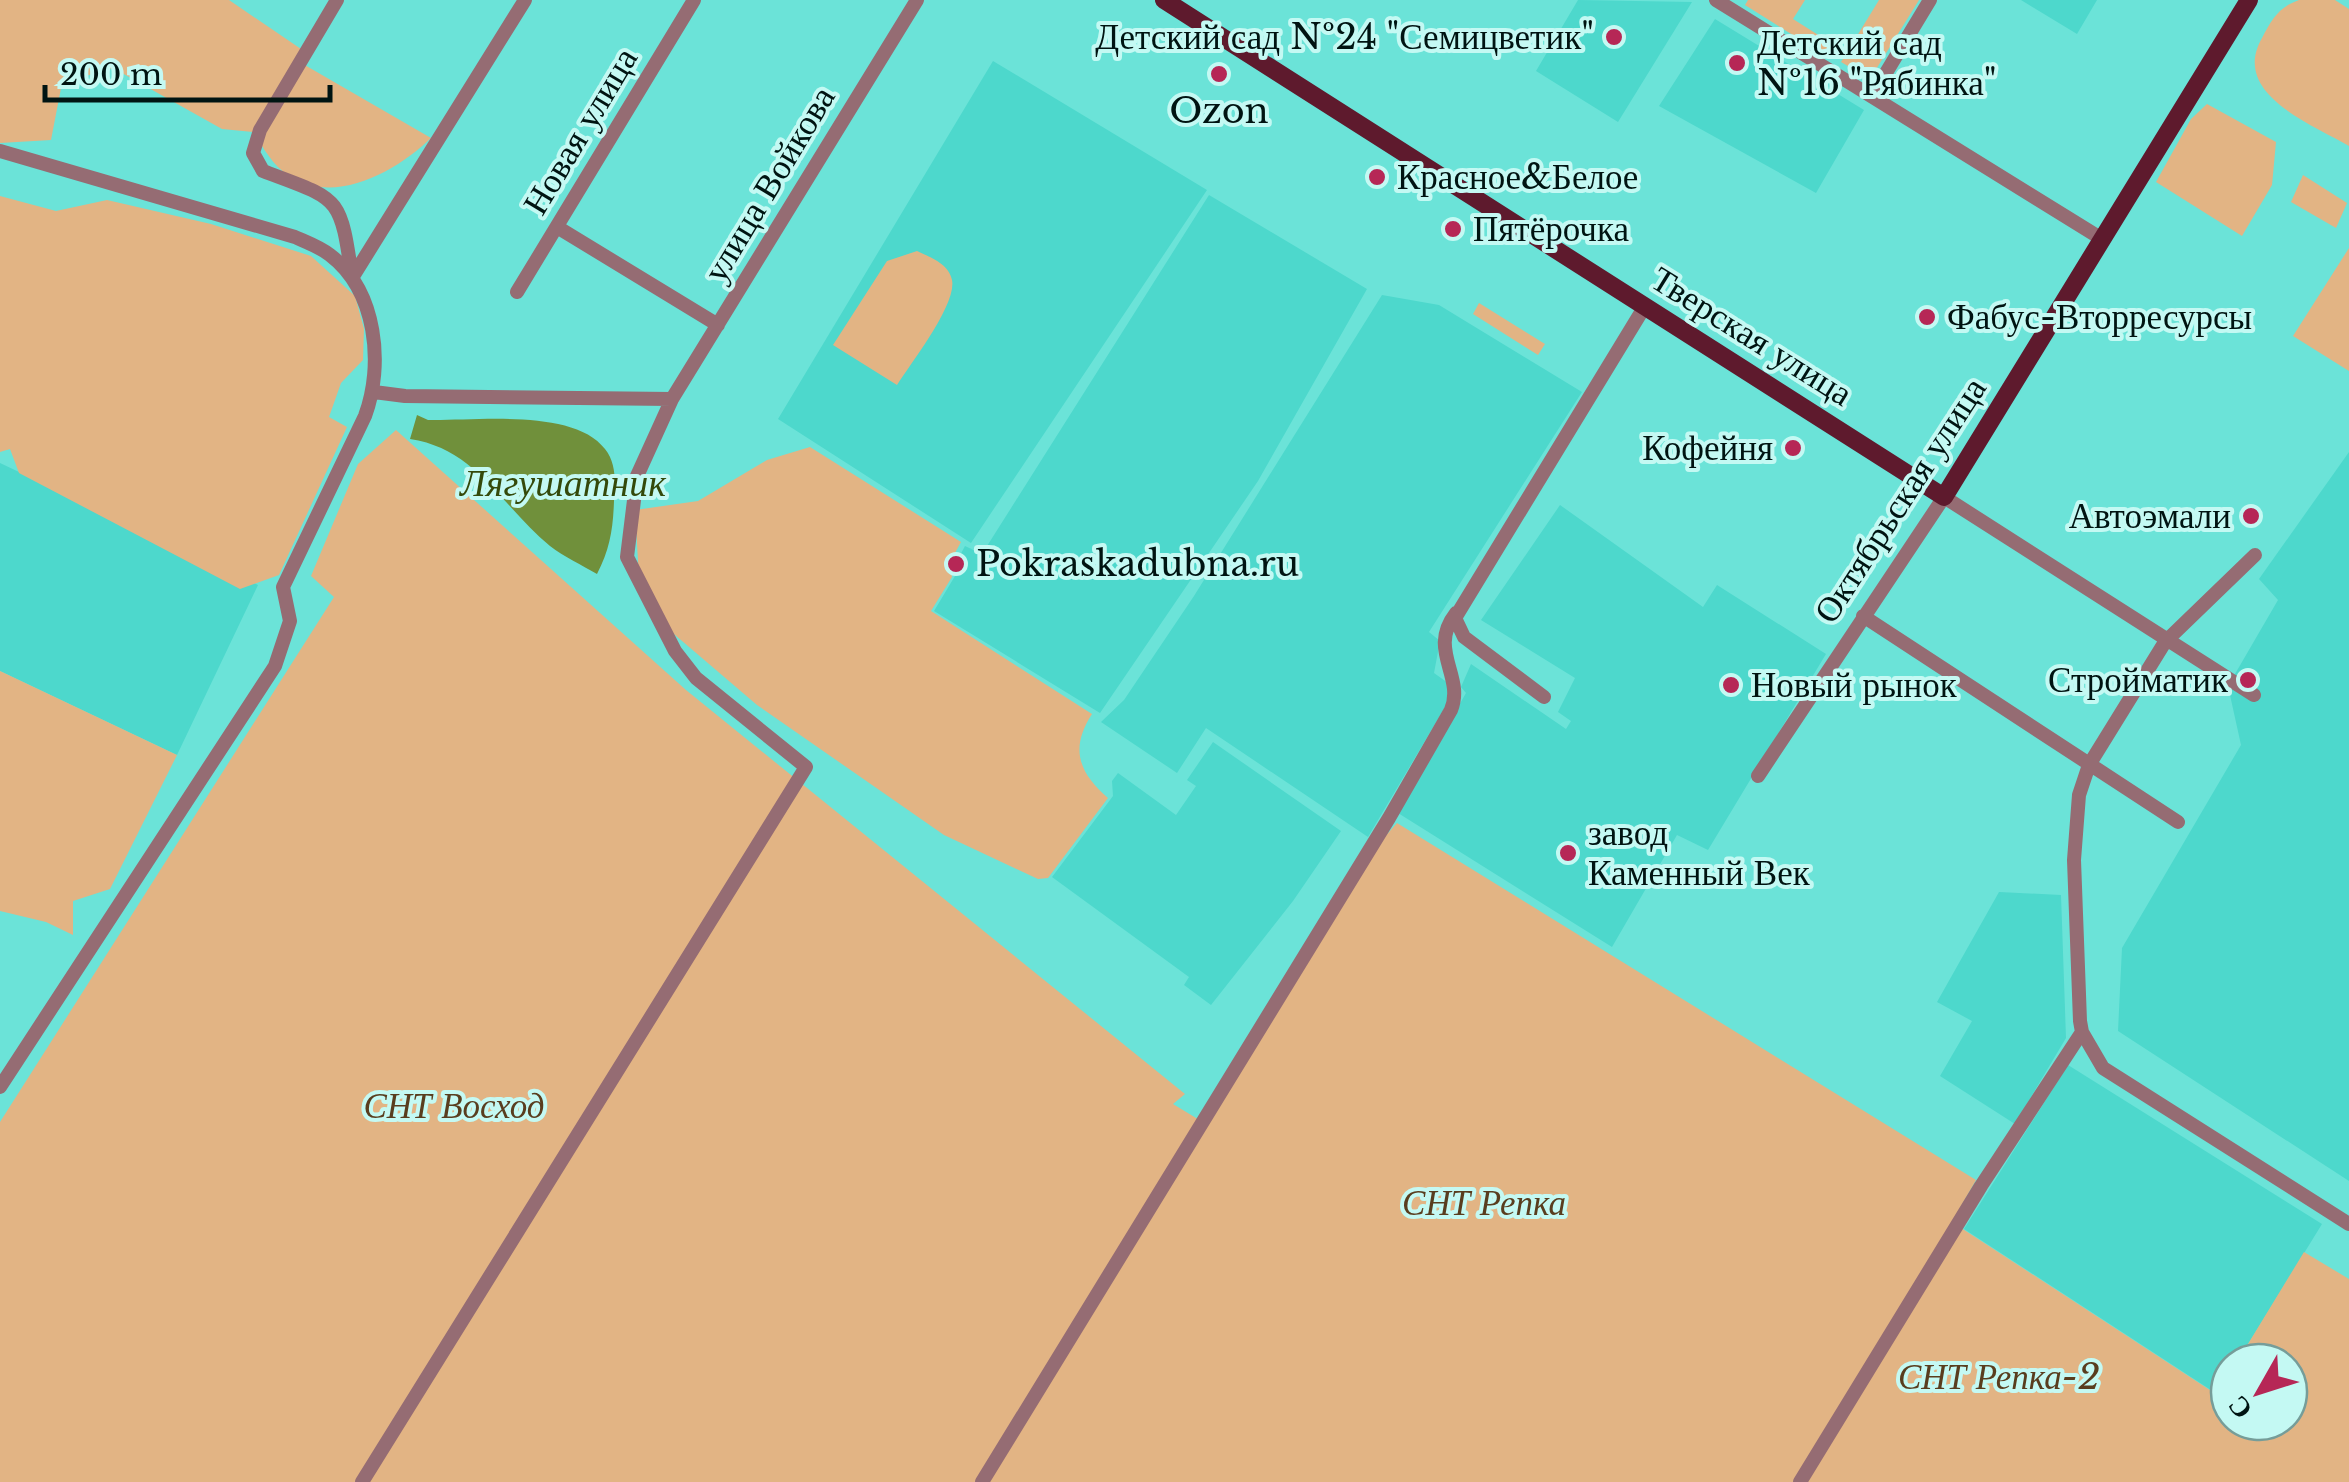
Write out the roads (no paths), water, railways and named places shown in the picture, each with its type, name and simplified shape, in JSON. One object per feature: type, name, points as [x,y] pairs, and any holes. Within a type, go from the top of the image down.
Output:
[{"type":"main road","name":"Тверская улица","points":[[1164,0],[1944,497]]},
{"type":"main road","name":"Октябрьская улица","points":[[1944,497],[2249,0]]},
{"type":"street","points":[[337,0],[260,130],[253,152],[263,172],[329,196],[343,216],[352,278]]},
{"type":"street","points":[[352,278],[525,0]]},
{"type":"street","name":"Новая улица","points":[[517,292],[694,0]]},
{"type":"street","name":"улица Войкова","points":[[362,1482],[806,767],[696,678],[674,651],[628,557],[637,476],[672,398],[917,0]]},
{"type":"street","points":[[1716,0],[1738,6],[1872,96],[2102,239]]},
{"type":"street","points":[[1872,96],[1930,0]]},
{"type":"street","points":[[0,151],[294,237],[330,254],[352,278],[366,306],[376,358],[374,392],[283,587],[290,621],[275,666],[0,1087]]},
{"type":"street","points":[[557,227],[718,325]]},
{"type":"street","points":[[982,1482],[1389,818],[1450,710],[1455,695],[1444,660],[1446,626],[1645,306]]},
{"type":"street","points":[[374,392],[405,396],[672,398]]},
{"type":"street","name":"Октябрьская улица","points":[[1758,776],[1944,497]]},
{"type":"street","name":"Тверская улица","points":[[1944,497],[2165,642],[2254,695]]},
{"type":"street","points":[[2255,554],[2165,642],[2089,765],[2075,818],[2082,1032],[2103,1068],[2349,1224]]},
{"type":"street","points":[[1456,613],[1455,623],[1464,637],[1544,697]]},
{"type":"street","points":[[1863,616],[2178,822]]},
{"type":"street","points":[[1800,1482],[1981,1186],[2082,1032]]},
{"type":"water","name":"Лягушатник","points":[[417,415],[428,420],[548,422],[590,436],[605,449],[615,481],[613,521],[597,574],[550,546],[487,482],[453,454],[410,439]]},
{"type":"place","name":"Детский сад №24 \"Семицветик\"","points":[[1614,37]]},
{"type":"place","name":"Детский сад №16 \"Рябинка\"","points":[[1737,63]]},
{"type":"place","name":"Ozon","points":[[1219,74]]},
{"type":"place","name":"Красное&Белое","points":[[1377,177]]},
{"type":"place","name":"Пятёрочка","points":[[1453,229]]},
{"type":"place","name":"Фабус-Вторресурсы","points":[[1927,317]]},
{"type":"place","name":"Кофейня","points":[[1793,448]]},
{"type":"place","name":"Автоэмали","points":[[2251,516]]},
{"type":"place","name":"Pokraskadubna.ru","points":[[956,564]]},
{"type":"place","name":"Стройматик","points":[[2248,680]]},
{"type":"place","name":"Новый рынок","points":[[1731,685]]},
{"type":"place","name":"завод Каменный Век","points":[[1568,853]]},
{"type":"park label","name":"СНТ Восход","points":[[454,1106]]},
{"type":"park label","name":"СНТ Репка","points":[[1484,1203]]},
{"type":"park label","name":"СНТ Репка-2","points":[[1999,1377]]}]
